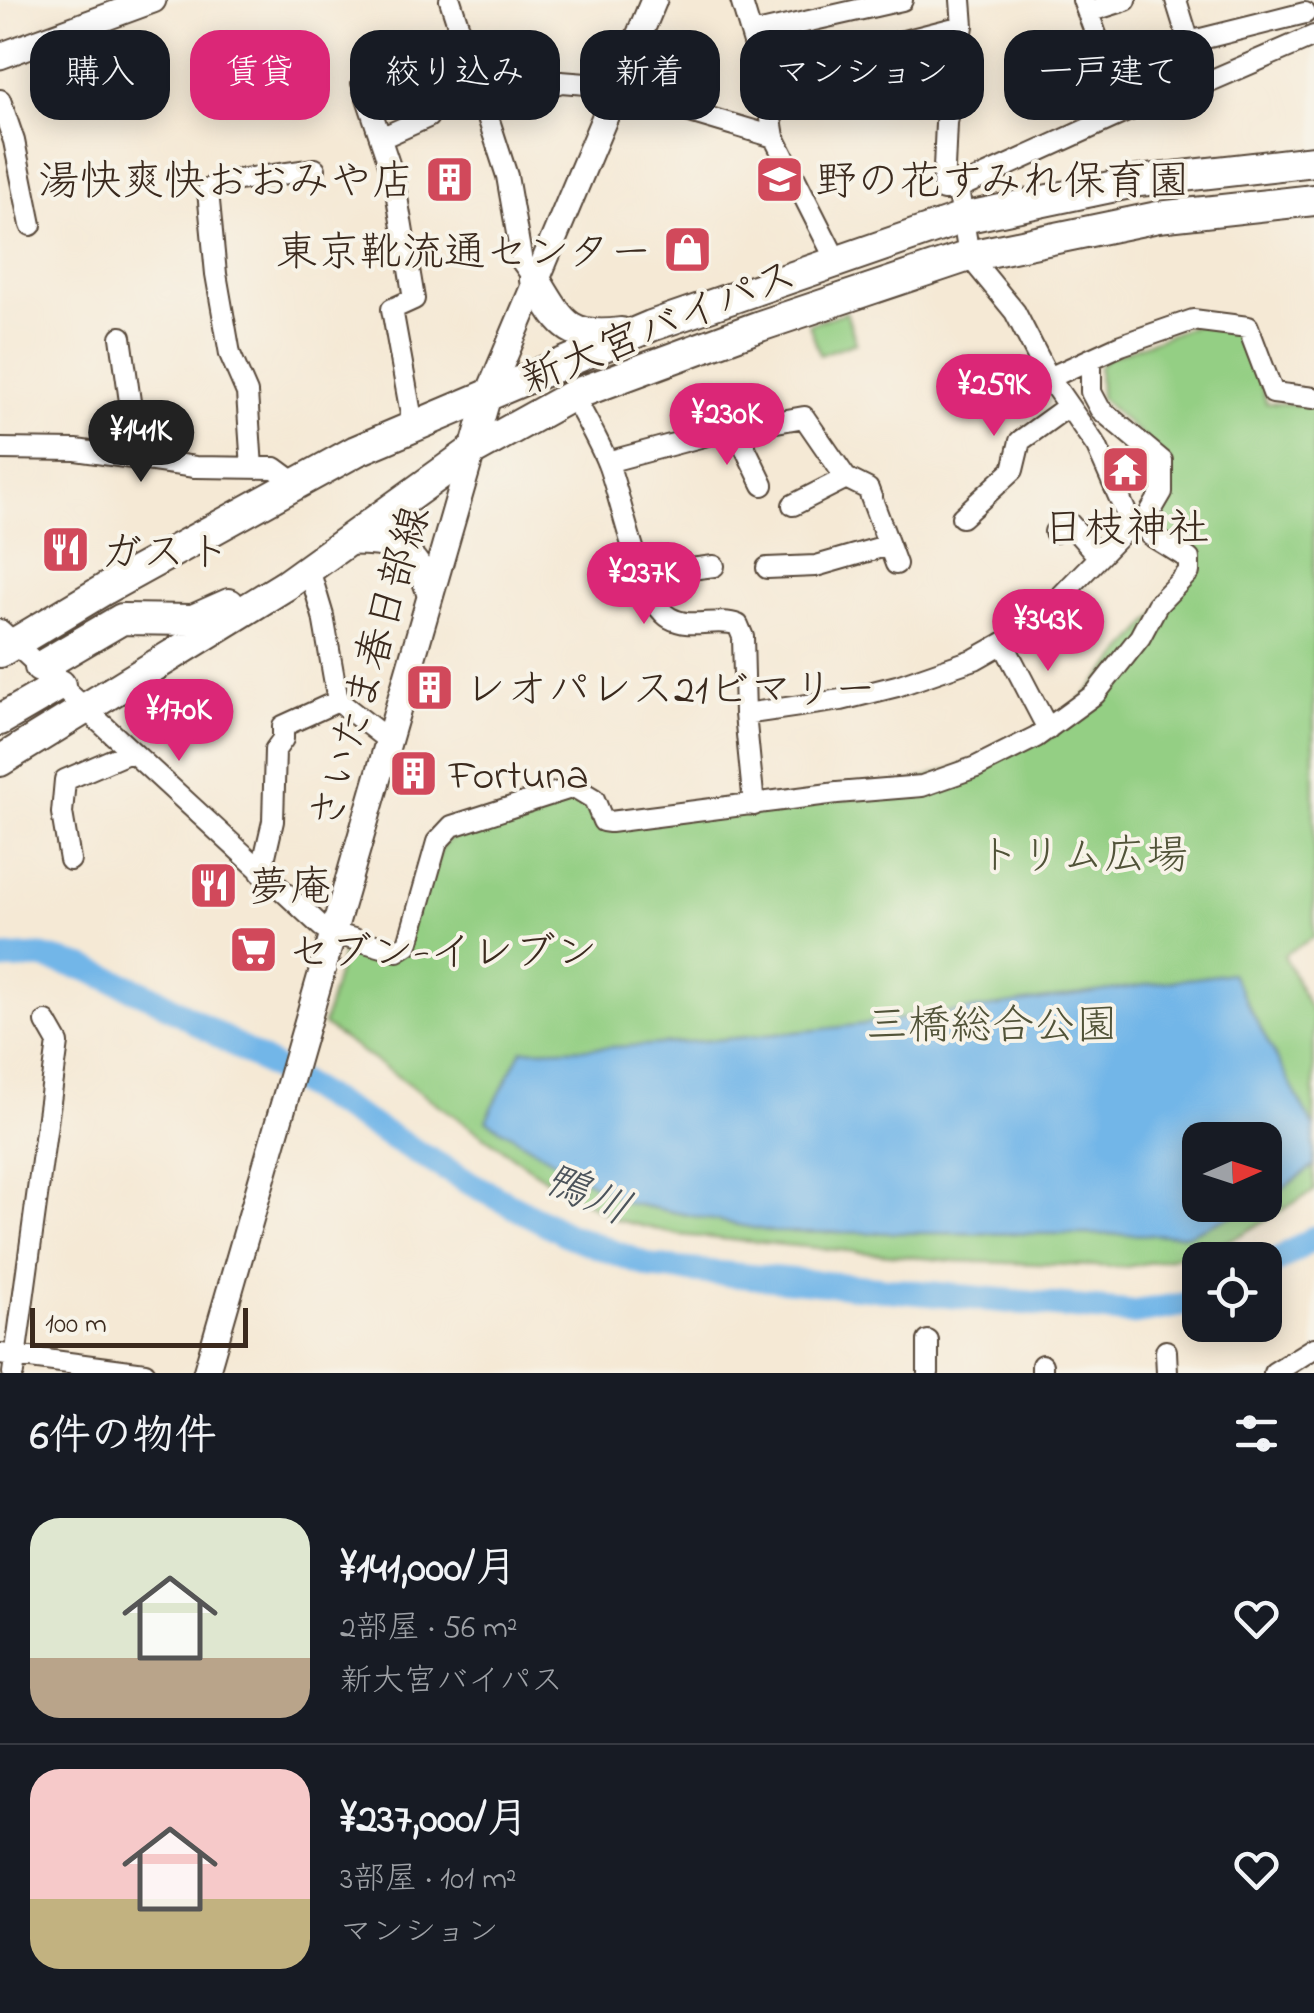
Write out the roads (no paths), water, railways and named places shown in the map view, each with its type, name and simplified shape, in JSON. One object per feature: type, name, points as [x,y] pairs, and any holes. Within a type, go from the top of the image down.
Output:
[{"type":"highway","name":"新大宮バイパス","points":[[5,641],[294,482],[413,426],[651,326],[836,260],[961,203],[1314,161]]},
{"type":"highway","name":"新大宮バイパス","points":[[0,761],[87,711],[309,569],[472,451],[573,396],[760,326],[969,256],[1158,218],[1314,200]]},
{"type":"highway","points":[[536,280],[556,317],[574,330],[616,334],[651,326]]},
{"type":"highway","points":[[0,720],[122,619],[193,620],[309,569]]},
{"type":"main road","points":[[0,56],[154,0]]},
{"type":"main road","name":"さいたま春日部線","points":[[641,30],[654,0]]},
{"type":"main road","name":"さいたま春日部線","points":[[206,1373],[489,393],[604,120]]},
{"type":"main road","points":[[347,542],[376,542],[404,551],[424,572],[430,595]]},
{"type":"street","points":[[450,0],[460,30]]},
{"type":"street","points":[[741,0],[751,30]]},
{"type":"street","points":[[770,30],[902,0]]},
{"type":"street","points":[[5,641],[50,676],[261,873],[332,933],[398,951],[408,944],[437,842],[452,826],[506,807],[574,787],[594,799],[603,820],[610,822],[922,786],[976,767],[1048,728],[1095,694],[1140,638],[1157,605],[1189,572],[1190,559],[1138,524],[1097,447],[1049,378],[1014,312],[969,256],[961,203],[943,190],[946,123],[963,26],[961,0]]},
{"type":"street","points":[[1094,30],[1085,6],[1126,0]]},
{"type":"street","points":[[1176,0],[1189,42],[1304,12]]},
{"type":"street","points":[[947,30],[963,26]]},
{"type":"street","points":[[1214,80],[1314,36]]},
{"type":"street","points":[[0,100],[8,159],[31,225]]},
{"type":"street","points":[[375,120],[394,178],[414,299],[392,309],[413,426]]},
{"type":"street","points":[[381,138],[423,120]]},
{"type":"street","points":[[489,120],[507,176],[522,262],[536,280]]},
{"type":"street","points":[[716,120],[774,137]]},
{"type":"street","points":[[771,120],[774,137],[836,260]]},
{"type":"street","points":[[961,203],[1111,120]]},
{"type":"street","points":[[252,468],[248,393],[230,354],[216,274],[208,191],[216,183],[314,168]]},
{"type":"street","points":[[1049,378],[1122,345],[1194,320],[1245,326],[1254,336],[1273,393],[1314,398]]},
{"type":"street","points":[[120,336],[138,459]]},
{"type":"street","points":[[745,714],[841,700],[897,686],[974,659],[1044,614],[1099,557],[1138,524],[1162,492],[1162,462],[1100,408],[1091,392],[1092,360]]},
{"type":"street","points":[[573,396],[607,462],[651,600],[670,618],[688,623],[727,621],[738,625],[754,804]]},
{"type":"street","points":[[962,517],[1013,470],[1020,441],[1067,407]]},
{"type":"street","points":[[607,462],[736,429],[804,417],[846,478],[868,489],[892,554],[816,566],[767,568]]},
{"type":"street","points":[[736,429],[763,484]]},
{"type":"street","points":[[0,449],[76,450],[195,468],[275,468],[294,482]]},
{"type":"street","points":[[793,505],[846,478]]},
{"type":"street","points":[[1055,532],[1068,522],[1099,557]]},
{"type":"street","points":[[643,575],[714,566]]},
{"type":"street","points":[[309,569],[323,616],[338,701],[388,740]]},
{"type":"street","points":[[1003,643],[1048,728]]},
{"type":"street","points":[[261,873],[272,821],[275,750],[282,739],[283,726],[338,701]]},
{"type":"street","points":[[70,860],[62,813],[65,780],[130,752]]},
{"type":"street","points":[[46,1022],[58,1043],[10,1361],[145,1373]]},
{"type":"street","points":[[928,1342],[928,1373]]},
{"type":"street","points":[[1285,1370],[1314,1348]]},
{"type":"street","points":[[1166,1351],[1166,1373]]},
{"type":"water","points":[[1231,973],[1314,1128],[1314,1166],[1282,1189],[1282,1122],[1182,1122],[1182,1222],[1217,1222],[1186,1235],[773,1232],[623,1202],[486,1120],[522,1050],[700,1041],[966,1011]]},
{"type":"waterway","name":"鴨川","points":[[0,959],[41,957],[85,968],[155,998],[466,1181],[568,1235],[653,1267],[1132,1313],[1182,1305]]},
{"type":"waterway","name":"鴨川","points":[[1282,1258],[1314,1238]]},
{"type":"place","name":"湯快爽快おおみや店","points":[[449,179]]},
{"type":"place","name":"野の花すみれ保育園","points":[[780,179]]},
{"type":"place","name":"東京靴流通センター","points":[[687,250]]},
{"type":"place","name":"日枝神社","points":[[1126,470]]},
{"type":"place","name":"ガスト","points":[[65,550]]},
{"type":"place","name":"レオパレス21ビマリー","points":[[429,687]]},
{"type":"place","name":"Fortuna","points":[[414,773]]},
{"type":"place","name":"夢庵","points":[[213,885]]},
{"type":"place","name":"セブン-イレブン","points":[[253,950]]},
{"type":"park label","name":"トリム広場","points":[[1083,853]]},
{"type":"park label","name":"三橋総合公園","points":[[992,1023]]}]
